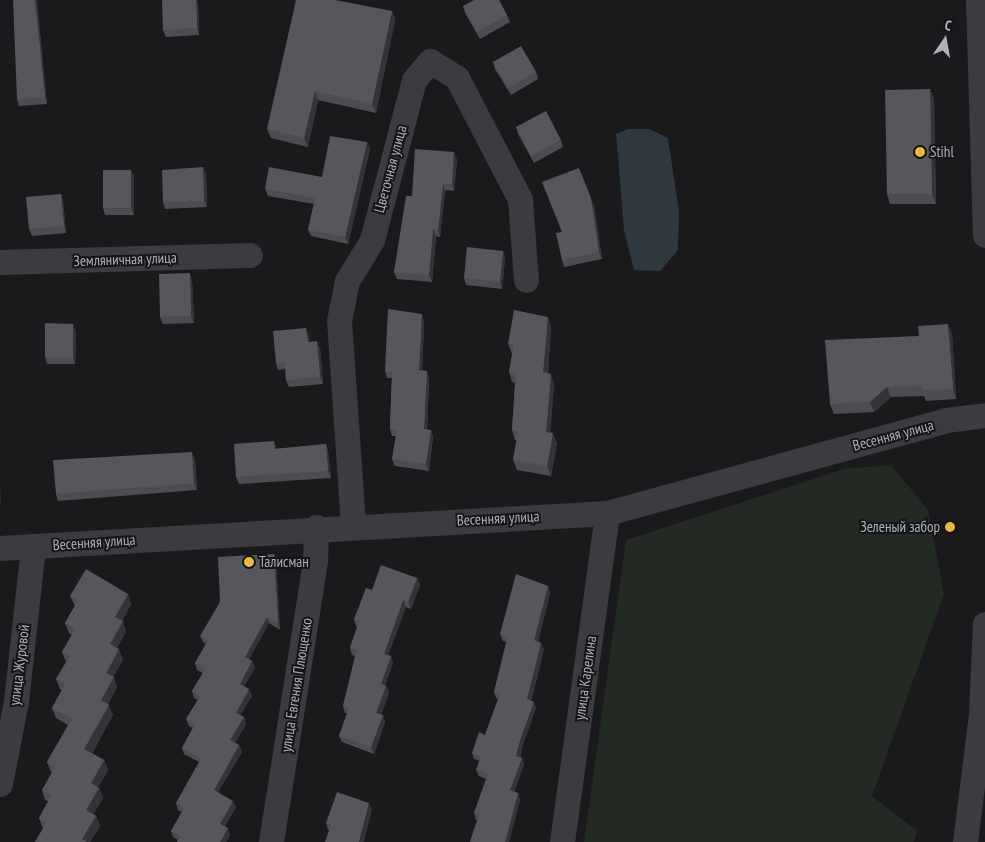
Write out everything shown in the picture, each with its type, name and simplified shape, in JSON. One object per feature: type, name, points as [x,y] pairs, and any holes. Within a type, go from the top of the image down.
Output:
[{"type":"street","points":[[978,0],[985,235]]},
{"type":"street","name":"Цветочная улица","points":[[353,525],[339,321],[347,281],[372,240],[414,80],[430,61],[457,78],[520,199],[526,280]]},
{"type":"street","name":"Земляничная улица","points":[[0,262],[250,255]]},
{"type":"street","name":"Весенняя улица","points":[[0,548],[316,527],[607,513],[946,420],[985,415]]},
{"type":"street","name":"улица Карелина","points":[[562,842],[607,513]]},
{"type":"street","name":"улица Евгения Плющенко","points":[[271,842],[315,560],[316,527]]},
{"type":"street","name":"улица Журовой","points":[[0,784],[16,701],[32,546]]},
{"type":"street","points":[[965,842],[981,714],[985,624]]},
{"type":"shaded area","points":[[628,129],[649,129],[668,138],[679,211],[678,250],[660,271],[634,270],[624,230],[616,134]]},
{"type":"shaded area","points":[[891,465],[928,510],[944,594],[872,796],[917,831],[914,842],[584,842],[626,540],[844,469]]},
{"type":"building","points":[[13,0],[35,0],[45,97],[17,99]]},
{"type":"building","points":[[162,0],[196,0],[197,28],[163,30]]},
{"type":"building","points":[[296,0],[335,0],[392,11],[372,104],[315,91],[304,138],[267,129]]},
{"type":"building","points":[[474,0],[499,0],[507,15],[477,32],[463,6]]},
{"type":"building","points":[[521,46],[536,72],[508,88],[493,62]]},
{"type":"building","points":[[930,89],[932,194],[887,194],[885,90]]},
{"type":"building","points":[[546,111],[561,140],[531,156],[516,127]]},
{"type":"building","points":[[330,136],[367,142],[345,237],[308,230],[315,198],[265,189],[269,167],[322,177]]},
{"type":"building","points":[[415,149],[454,152],[452,184],[443,184],[438,230],[433,229],[429,275],[394,272],[406,196],[412,196]]},
{"type":"building","points":[[203,167],[204,201],[163,202],[162,170]]},
{"type":"building","points":[[579,168],[591,198],[599,252],[562,260],[556,233],[562,232],[542,182]]},
{"type":"building","points":[[103,170],[131,170],[131,208],[103,208]]},
{"type":"building","points":[[61,194],[64,226],[29,229],[26,197]]},
{"type":"building","points":[[467,247],[503,251],[500,282],[464,278]]},
{"type":"building","points":[[190,273],[191,316],[160,317],[159,274]]},
{"type":"building","points":[[388,309],[422,314],[419,370],[427,371],[424,429],[431,430],[426,464],[392,459],[397,430],[390,429],[392,372],[385,371]]},
{"type":"building","points":[[514,310],[548,317],[543,372],[551,374],[546,432],[553,433],[547,466],[513,460],[518,431],[512,430],[516,373],[509,372],[514,344],[508,344]]},
{"type":"building","points":[[45,323],[73,324],[73,358],[45,357]]},
{"type":"building","points":[[948,324],[953,389],[922,390],[922,386],[887,387],[870,402],[830,404],[825,340],[919,336],[918,326]]},
{"type":"building","points":[[306,328],[308,342],[317,341],[320,377],[286,380],[285,362],[276,363],[273,331]]},
{"type":"building","points":[[274,441],[274,449],[326,444],[328,471],[236,477],[234,444]]},
{"type":"building","points":[[192,452],[194,483],[56,494],[53,460]]},
{"type":"building","points":[[274,554],[278,623],[267,617],[245,657],[252,661],[240,684],[249,689],[236,713],[244,717],[230,740],[239,745],[214,790],[233,801],[220,824],[228,828],[220,842],[177,842],[180,836],[171,831],[184,808],[176,803],[201,759],[182,748],[195,724],[186,719],[200,696],[192,691],[205,669],[195,663],[208,640],[200,636],[220,602],[218,557]]},
{"type":"building","points":[[381,565],[417,578],[408,602],[403,600],[384,654],[391,656],[381,684],[386,686],[376,713],[383,715],[371,747],[339,736],[349,708],[343,706],[357,650],[350,648],[359,622],[354,619],[366,588],[372,590]]},
{"type":"building","points":[[86,569],[128,594],[115,617],[123,621],[110,644],[119,649],[106,673],[114,677],[101,700],[109,705],[84,749],[104,760],[91,783],[99,788],[86,810],[96,816],[82,839],[87,842],[35,842],[46,823],[39,818],[52,795],[42,790],[55,767],[47,762],[72,719],[52,708],[65,684],[56,679],[70,656],[62,652],[75,629],[65,623],[78,600],[70,596]]},
{"type":"building","points":[[516,574],[548,586],[534,640],[541,643],[527,699],[534,702],[516,756],[522,758],[510,790],[518,793],[505,842],[472,842],[470,841],[479,815],[474,813],[488,774],[476,770],[481,756],[472,753],[479,732],[485,735],[500,694],[494,692],[508,637],[500,634]]},
{"type":"building","points":[[337,792],[369,803],[359,842],[325,842],[331,825],[326,823]]},
{"type":"place","name":"Stihl","points":[[920,152]]},
{"type":"place","name":"Зеленый забор","points":[[950,527]]},
{"type":"place","name":"Талисман","points":[[249,562]]}]
